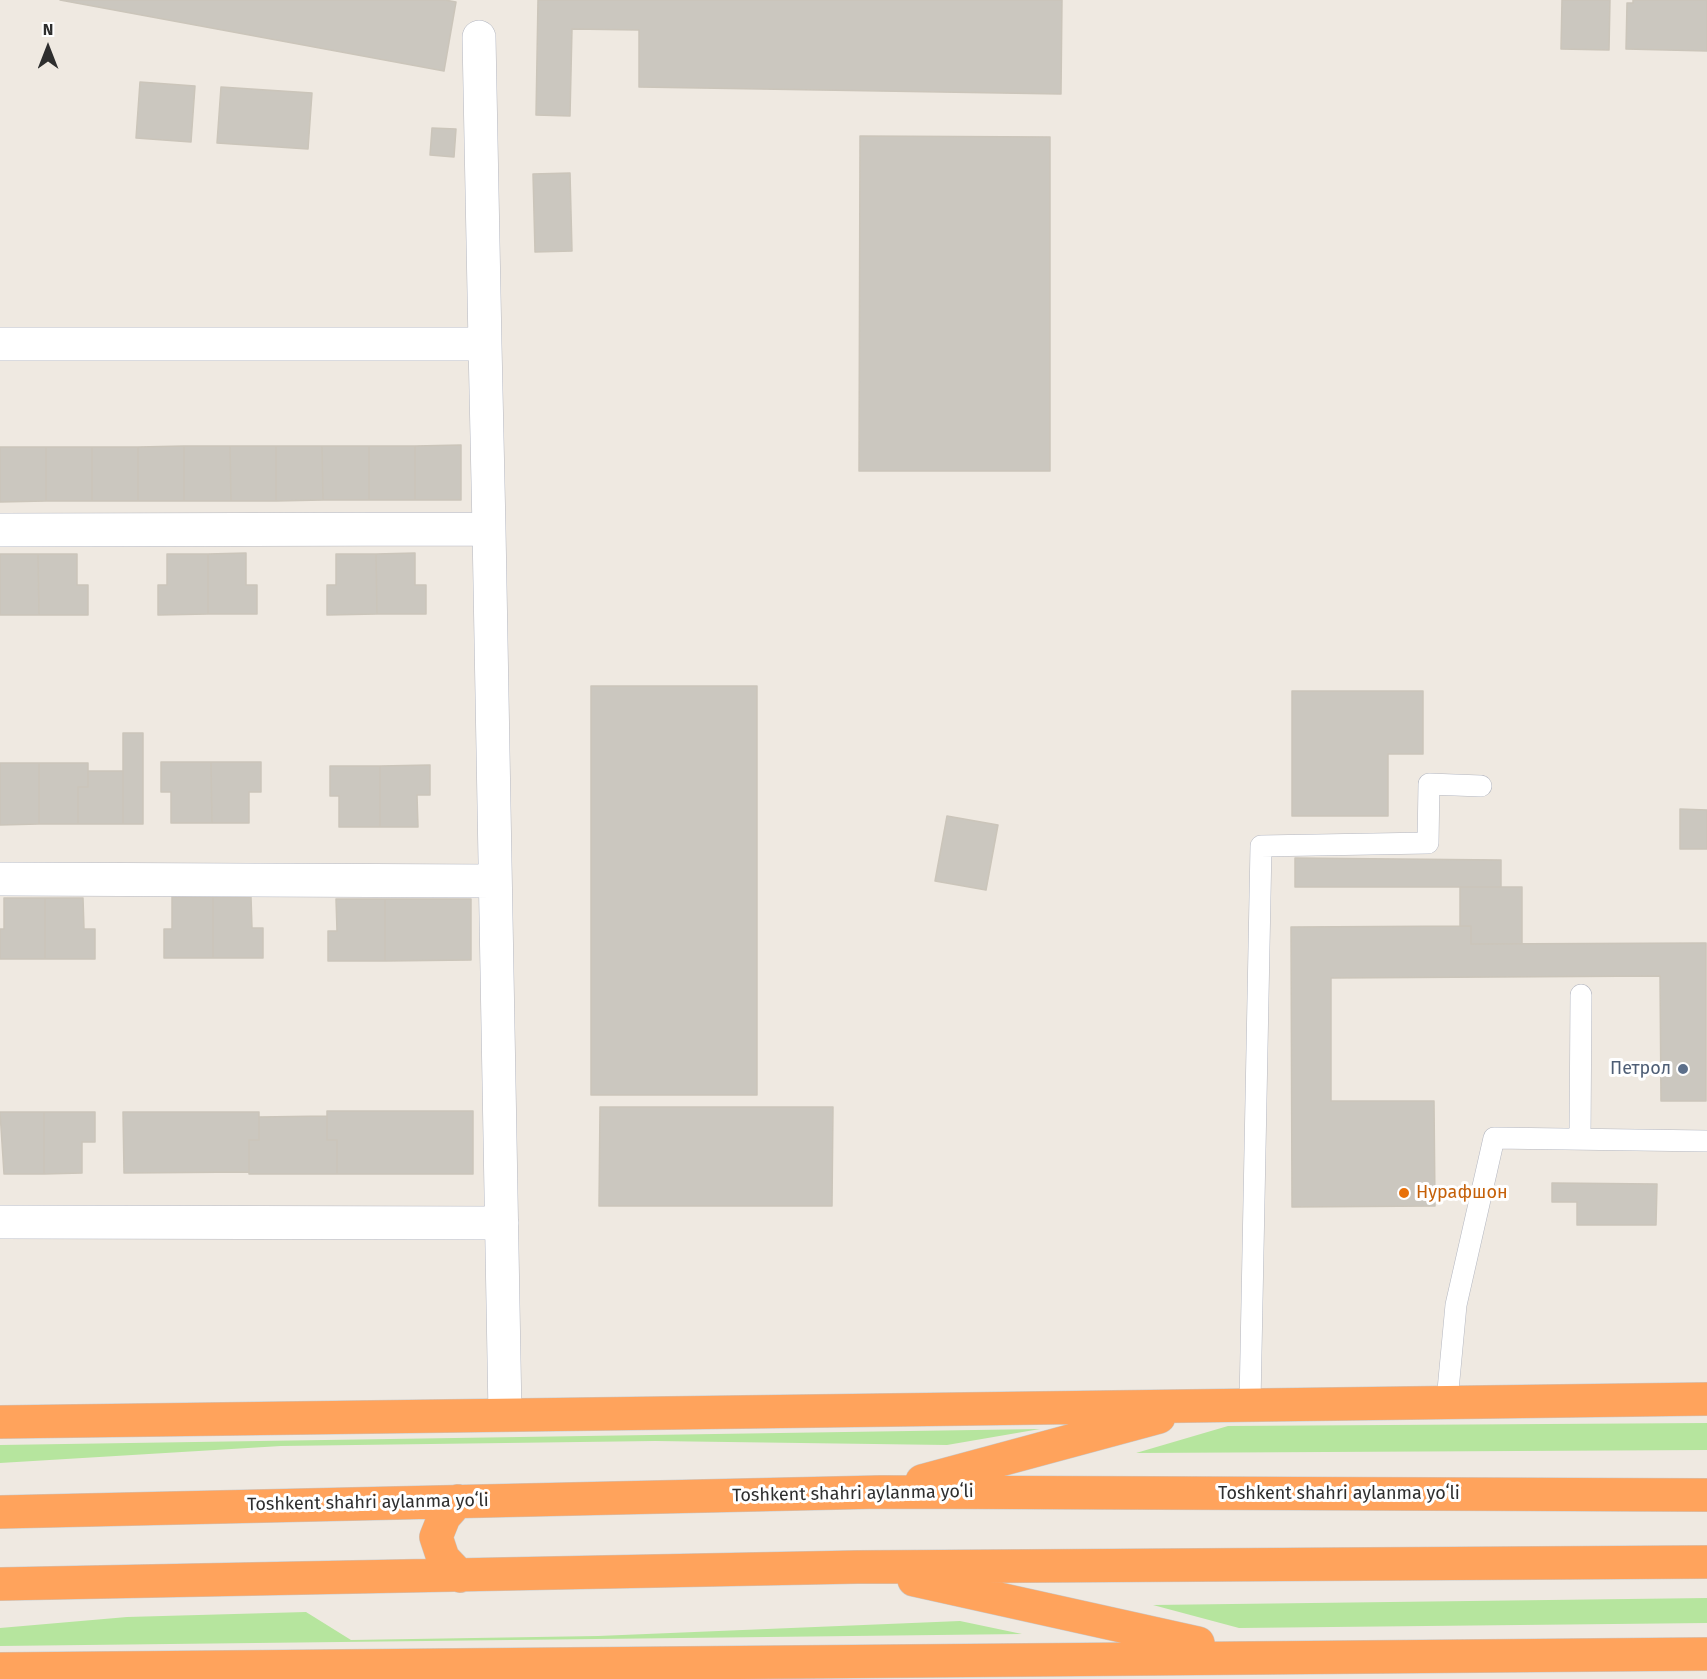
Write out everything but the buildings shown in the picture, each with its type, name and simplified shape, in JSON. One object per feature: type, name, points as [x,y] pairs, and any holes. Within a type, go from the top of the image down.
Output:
[{"type":"highway","points":[[0,1422],[1250,1403],[1707,1399]]},
{"type":"highway","points":[[880,1492],[1208,1404]]},
{"type":"highway","name":"Toshkent shahri aylanma yoʻli","points":[[0,1512],[880,1492],[1707,1495]]},
{"type":"highway","points":[[458,1501],[444,1517],[436,1537],[443,1558],[460,1576]]},
{"type":"highway","points":[[0,1584],[857,1567],[1707,1562]]},
{"type":"highway","points":[[857,1567],[1254,1656]]},
{"type":"highway","points":[[0,1670],[1254,1656],[1707,1654]]},
{"type":"street","points":[[479,36],[505,1414]]},
{"type":"street","points":[[0,344],[485,344]]},
{"type":"street","points":[[0,530],[489,529]]},
{"type":"street","points":[[0,879],[495,881]]},
{"type":"street","points":[[0,1222],[502,1223]]},
{"type":"lane","points":[[1250,1403],[1261,846],[1428,843],[1429,784],[1481,786]]},
{"type":"lane","points":[[1580,1139],[1581,994]]},
{"type":"lane","points":[[1447,1401],[1456,1305],[1494,1138],[1707,1141]]},
{"type":"green space","points":[[1707,1423],[1707,1450],[1136,1453],[1228,1426]]},
{"type":"green space","points":[[1040,1429],[947,1445],[655,1441],[281,1446],[0,1463],[0,1445]]},
{"type":"green space","points":[[1707,1598],[1707,1623],[1239,1628],[1153,1605]]},
{"type":"green space","points":[[306,1612],[351,1640],[598,1636],[960,1621],[1022,1634],[0,1646],[0,1628],[127,1617]]},
{"type":"place","name":"Петрол","points":[[1683,1069]]},
{"type":"place","name":"Нурафшон","points":[[1404,1193]]}]
